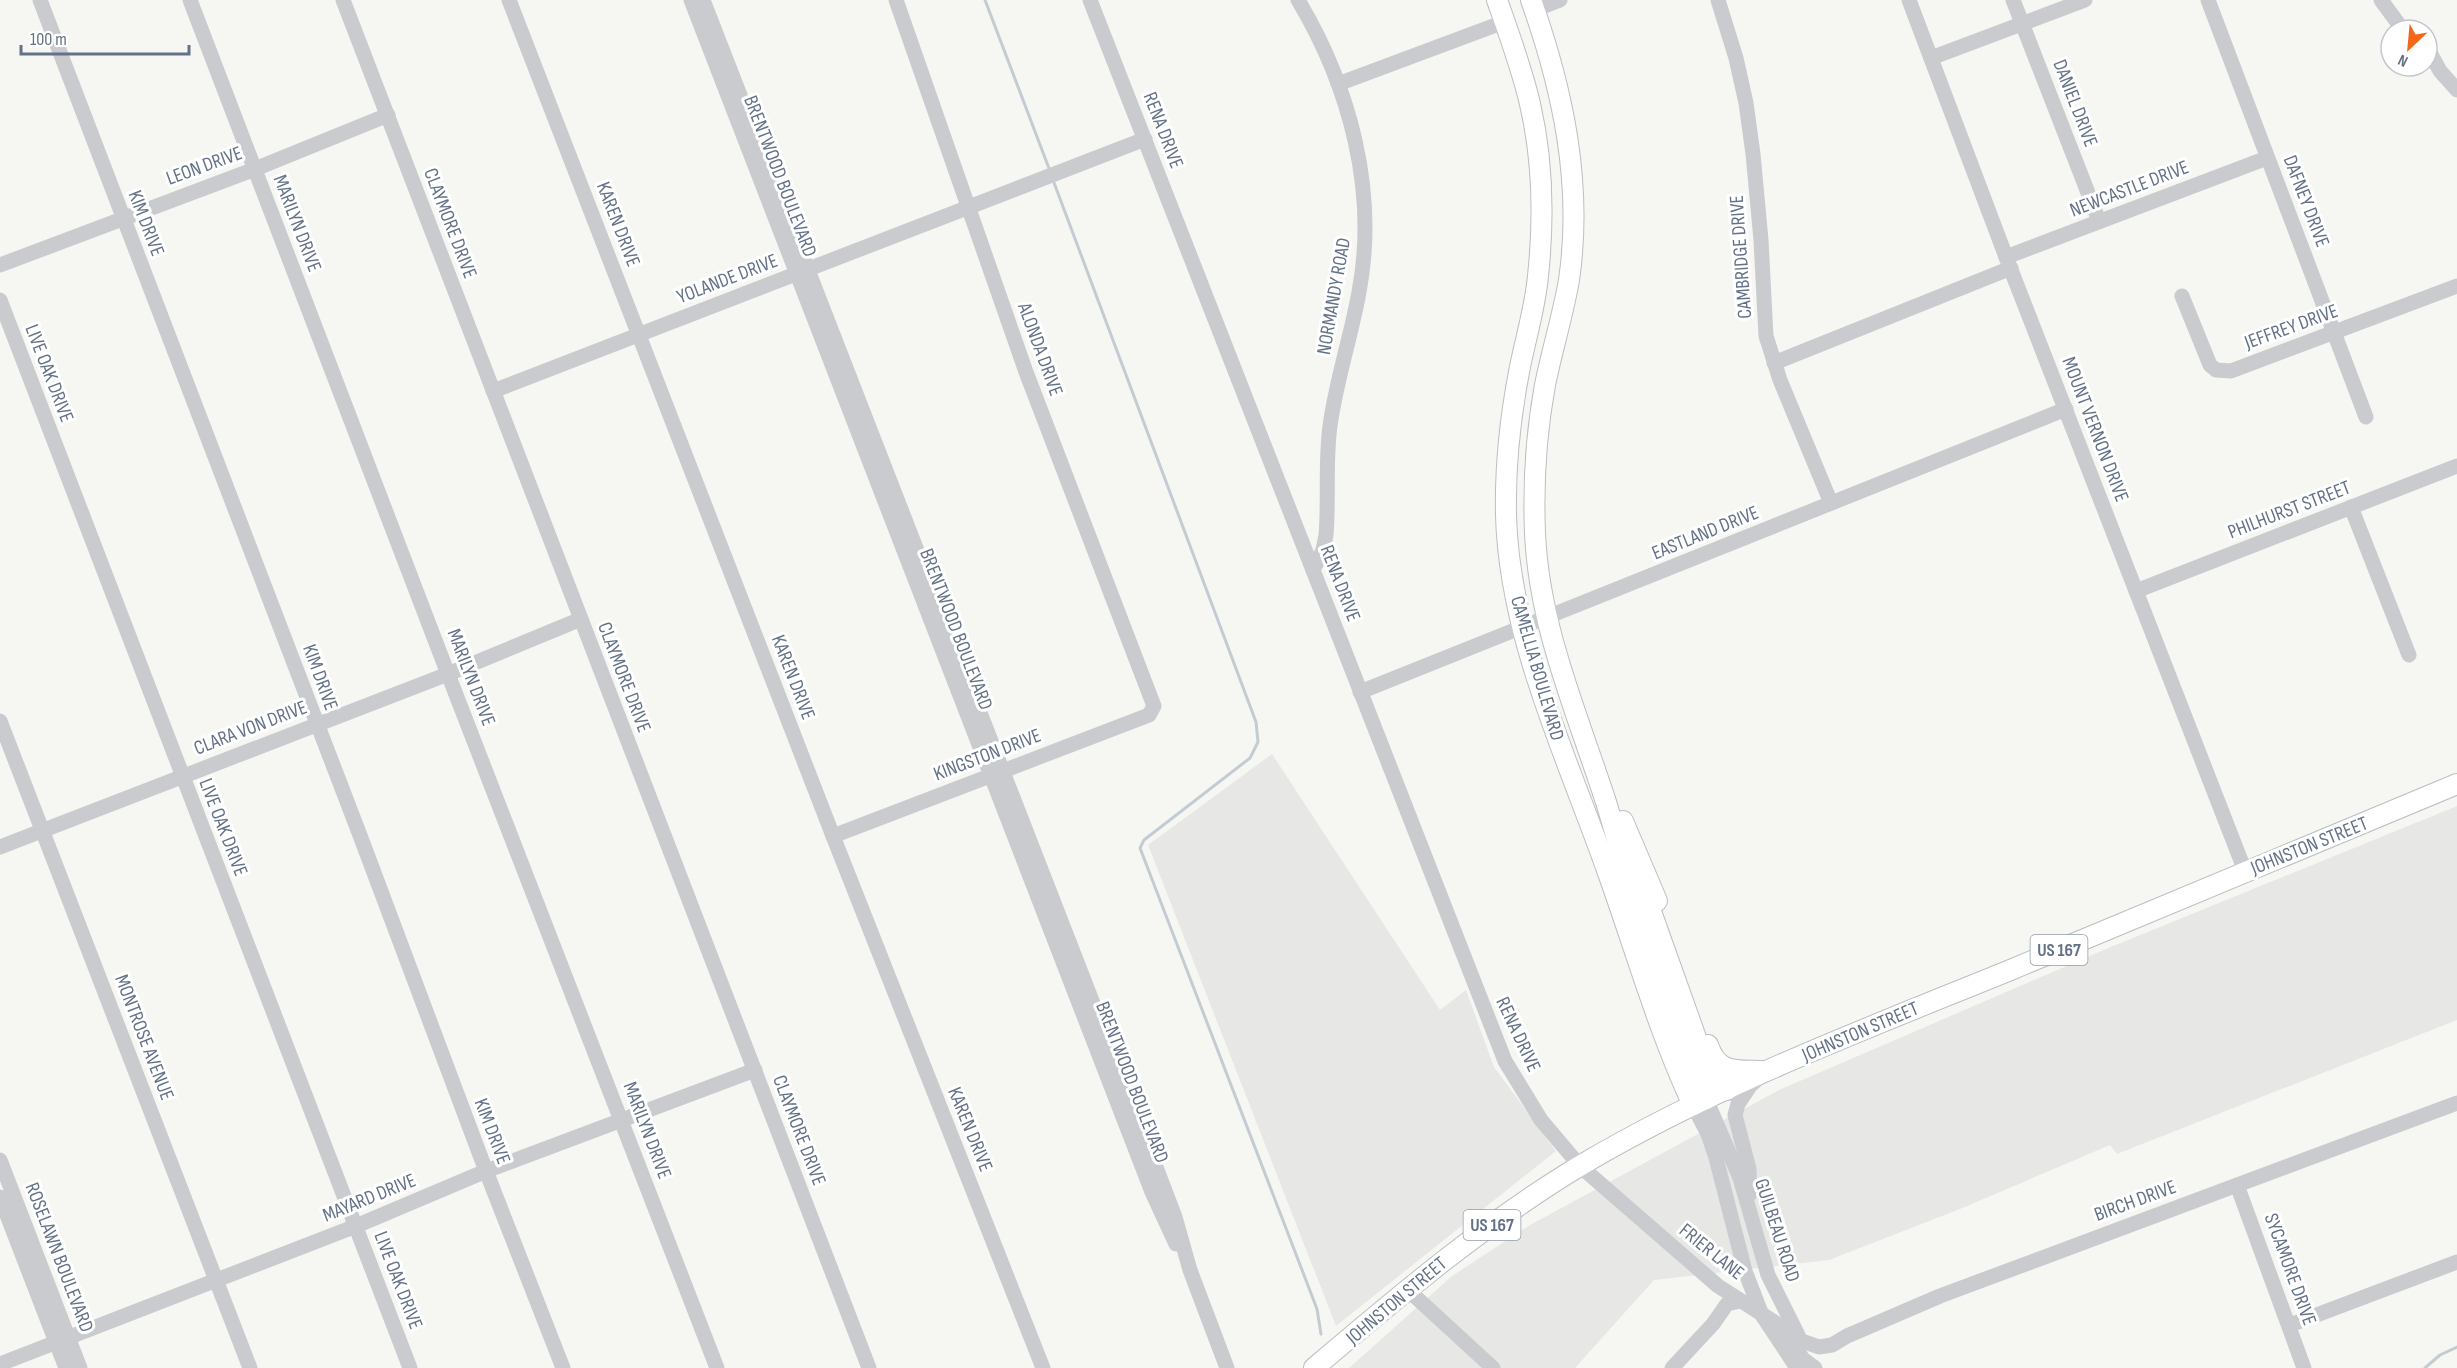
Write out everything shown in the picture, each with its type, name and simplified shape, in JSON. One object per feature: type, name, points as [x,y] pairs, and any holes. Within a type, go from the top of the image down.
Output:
[{"type":"main road","name":"CAMELLIA BOULEVARD","points":[[1497,0],[1530,105],[1541,188],[1538,278],[1508,439],[1508,537],[1522,628],[1557,738],[1607,870],[1671,1056],[1700,1102]]},
{"type":"main road","name":"CAMELLIA BOULEVARD","points":[[1532,5],[1558,83],[1566,122],[1574,212],[1569,280],[1546,383],[1535,460],[1535,533],[1546,619],[1619,845],[1649,952],[1700,1102]]},
{"type":"main road","points":[[1557,738],[1576,760],[1600,823],[1632,861],[1708,1069],[1726,1090]]},
{"type":"main road","points":[[1599,783],[1623,820],[1655,894],[1712,1057],[1721,1066],[1732,1070],[1767,1071]]},
{"type":"main road","name":"JOHNSTON STREET","points":[[1314,1368],[1441,1262],[1530,1197],[1580,1166],[1700,1102],[1888,1018],[2457,784]]},
{"type":"street","name":"KIM DRIVE","points":[[40,0],[563,1368]]},
{"type":"street","name":"MARILYN DRIVE","points":[[190,0],[717,1368]]},
{"type":"street","name":"CLAYMORE DRIVE","points":[[343,0],[869,1368]]},
{"type":"street","name":"KAREN DRIVE","points":[[509,0],[833,836],[1043,1368]]},
{"type":"street","name":"BRENTWOOD BOULEVARD","points":[[691,0],[802,272],[997,773],[1175,1217],[1190,1270],[1227,1368]]},
{"type":"street","name":"BRENTWOOD BOULEVARD","points":[[703,0],[802,272]]},
{"type":"street","name":"ALONDA DRIVE","points":[[896,0],[1026,372],[1152,698],[1153,710]]},
{"type":"street","name":"RENA DRIVE","points":[[1090,0],[1505,1061],[1541,1120],[1580,1166]]},
{"type":"street","name":"NORMANDY ROAD","points":[[1298,0],[1318,37],[1338,84],[1362,176],[1366,234],[1358,301],[1330,426],[1326,535],[1323,550],[1313,570]]},
{"type":"street","points":[[1308,0],[1318,37]]},
{"type":"street","points":[[1532,5],[1560,0]]},
{"type":"street","name":"CAMBRIDGE DRIVE","points":[[1718,0],[1736,58],[1747,113],[1759,207],[1766,336],[1774,363],[1832,503]]},
{"type":"street","name":"MOUNT VERNON DRIVE","points":[[1909,0],[2008,262],[2245,872]]},
{"type":"street","name":"DANIEL DRIVE","points":[[2013,0],[2099,221]]},
{"type":"street","points":[[1931,58],[2085,0]]},
{"type":"street","name":"DAFNEY DRIVE","points":[[2208,0],[2366,417]]},
{"type":"street","points":[[2381,0],[2394,18]]},
{"type":"street","points":[[1338,84],[1504,22]]},
{"type":"street","points":[[2439,69],[2457,90]]},
{"type":"street","name":"LEON DRIVE","points":[[0,265],[122,217],[255,169],[388,115]]},
{"type":"street","name":"YOLANDE DRIVE","points":[[493,391],[1145,139]]},
{"type":"street","name":"NEWCASTLE DRIVE","points":[[1774,363],[2099,221],[2267,158]]},
{"type":"street","name":"JEFFREY DRIVE","points":[[2182,296],[2210,365],[2224,372],[2457,286]]},
{"type":"street","name":"LIVE OAK DRIVE","points":[[0,300],[411,1368]]},
{"type":"street","name":"EASTLAND DRIVE","points":[[1360,692],[2066,409]]},
{"type":"street","name":"PHILHURST STREET","points":[[2136,591],[2457,466]]},
{"type":"street","points":[[2351,507],[2409,655]]},
{"type":"street","name":"CLARA VON DRIVE","points":[[0,847],[448,674],[581,619]]},
{"type":"street","name":"KINGSTON DRIVE","points":[[833,836],[1149,715],[1153,710]]},
{"type":"street","name":"MONTROSE AVENUE","points":[[0,721],[250,1368]]},
{"type":"street","name":"MAYARD DRIVE","points":[[0,1364],[356,1226],[486,1171],[755,1070]]},
{"type":"street","points":[[1750,1209],[1749,1169],[1734,1115],[1738,1104],[1750,1086],[1767,1071]]},
{"type":"street","name":"GUILBEAU ROAD","points":[[1700,1102],[1750,1209],[1768,1275],[1790,1322],[1819,1368]]},
{"type":"street","name":"GUILBEAU ROAD","points":[[1700,1102],[1739,1250],[1762,1315],[1797,1368]]},
{"type":"street","name":"BIRCH DRIVE","points":[[1832,1345],[1940,1296],[2457,1103]]},
{"type":"street","name":"ROSELAWN BOULEVARD","points":[[0,1160],[17,1223],[62,1340],[80,1368]]},
{"type":"street","name":"FRIER LANE","points":[[1580,1166],[1718,1286],[1782,1327],[1803,1359],[1819,1368]]},
{"type":"street","name":"SYCAMORE DRIVE","points":[[2237,1185],[2304,1368]]},
{"type":"street","name":"ROSELAWN BOULEVARD","points":[[0,1197],[17,1223]]},
{"type":"street","points":[[2290,1325],[2457,1262]]},
{"type":"street","points":[[1407,1289],[1493,1368]]},
{"type":"street","points":[[1672,1368],[1713,1324],[1727,1304],[1740,1301]]},
{"type":"street","points":[[1713,1324],[1731,1314],[1740,1313],[1749,1314],[1770,1329]]},
{"type":"street","name":"ROSELAWN BOULEVARD","points":[[62,1340],[66,1368]]},
{"type":"street","points":[[1802,1341],[1819,1347],[1832,1345]]},
{"type":"street","points":[[1819,1368],[1832,1345]]},
{"type":"shaded area","points":[[1272,754],[1440,1010],[1466,990],[1494,1067],[1556,1151],[1336,1326],[1148,845]]},
{"type":"shaded area","points":[[2457,806],[2457,1020],[2117,1154],[2110,1145],[1960,1209],[1829,1260],[1654,1280],[1575,1368],[1349,1368],[1452,1276],[1530,1225],[1779,1090],[2106,949]]},
{"type":"waterway","points":[[985,0],[1050,171]]},
{"type":"waterway","points":[[1053,180],[1256,722],[1258,742],[1250,758],[1144,840],[1140,848],[1317,1309],[1321,1334]]},
{"type":"waterway","points":[[2425,1368],[2440,1355],[2457,1347]]}]
